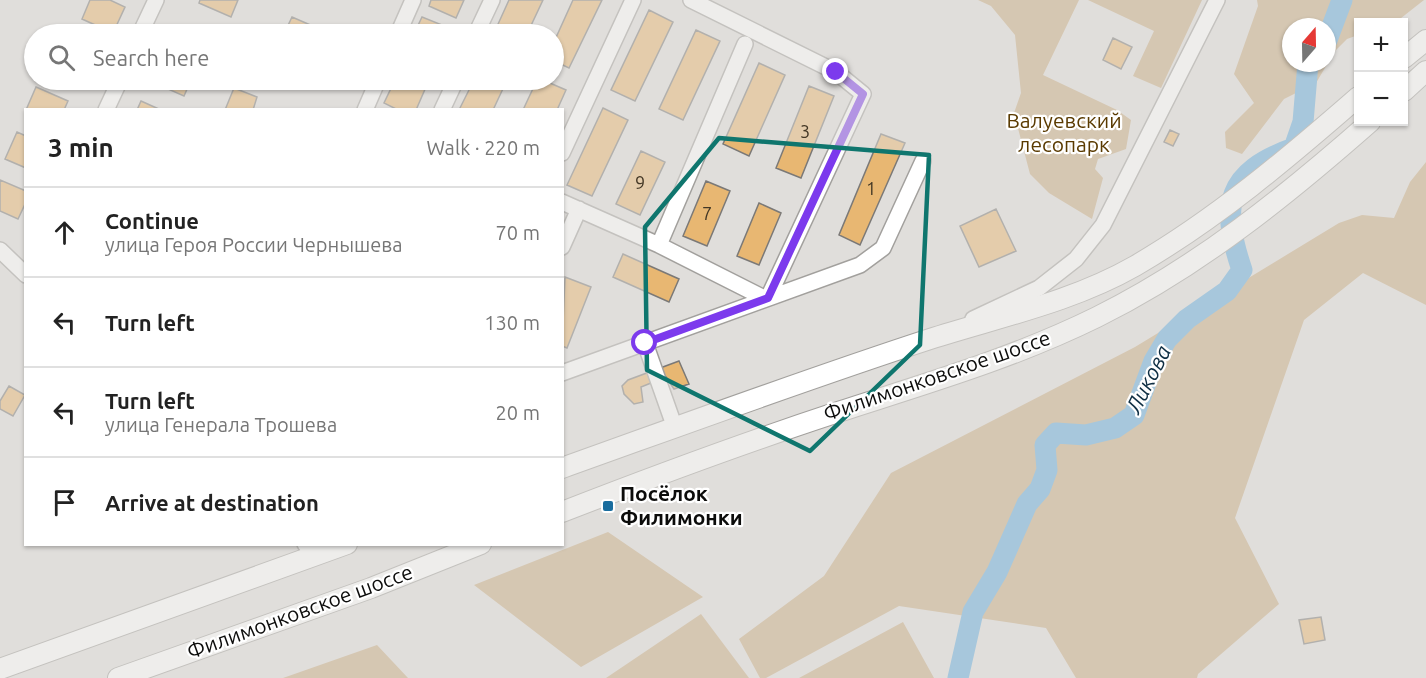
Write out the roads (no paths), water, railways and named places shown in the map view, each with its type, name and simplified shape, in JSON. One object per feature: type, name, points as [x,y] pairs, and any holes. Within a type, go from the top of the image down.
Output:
[{"type":"main road","points":[[1408,55],[1426,40]]},
{"type":"main road","points":[[1408,87],[1426,71]]},
{"type":"main road","name":"Филимонковское шоссе","points":[[564,467],[929,339],[1081,292],[1133,266],[1197,227],[1265,177],[1354,101]]},
{"type":"main road","name":"Филимонковское шоссе","points":[[564,511],[705,455],[1007,356],[1096,317],[1145,291],[1220,243],[1281,198],[1365,126]]},
{"type":"main road","points":[[0,669],[310,550],[335,546]]},
{"type":"main road","name":"Филимонковское шоссе","points":[[118,678],[371,588],[476,546]]},
{"type":"street","points":[[145,24],[156,0]]},
{"type":"street","points":[[402,24],[413,0]]},
{"type":"street","points":[[481,24],[492,0]]},
{"type":"street","points":[[564,149],[633,0]]},
{"type":"street","points":[[691,0],[836,72],[863,94],[767,298]]},
{"type":"street","points":[[929,339],[1039,288],[1077,259],[1103,225],[1217,0]]},
{"type":"street","points":[[659,245],[745,44]]},
{"type":"street","points":[[107,108],[115,90]]},
{"type":"street","points":[[366,108],[374,90]]},
{"type":"street","points":[[443,108],[451,90]]},
{"type":"street","points":[[564,372],[860,265],[883,248],[923,161]]},
{"type":"street","points":[[564,203],[659,245],[767,298]]},
{"type":"street","points":[[564,243],[579,209]]},
{"type":"street","points":[[0,250],[24,273]]},
{"type":"street","points":[[645,343],[675,428]]},
{"type":"waterway","name":"Ликова","points":[[1335,18],[1342,0]]},
{"type":"waterway","name":"Ликова","points":[[958,678],[973,612],[997,572],[1027,504],[1040,489],[1047,470],[1045,445],[1056,433],[1086,435],[1115,428],[1134,415],[1154,361],[1167,339],[1187,319],[1227,291],[1242,270],[1231,227],[1234,194],[1242,180],[1254,168],[1271,157],[1294,148],[1303,122],[1307,72]]},
{"type":"place","name":"Посёлок Филимонки","points":[[608,506]]},
{"type":"park label","name":"Валуевский лесопарк","points":[[1064,133]]}]
